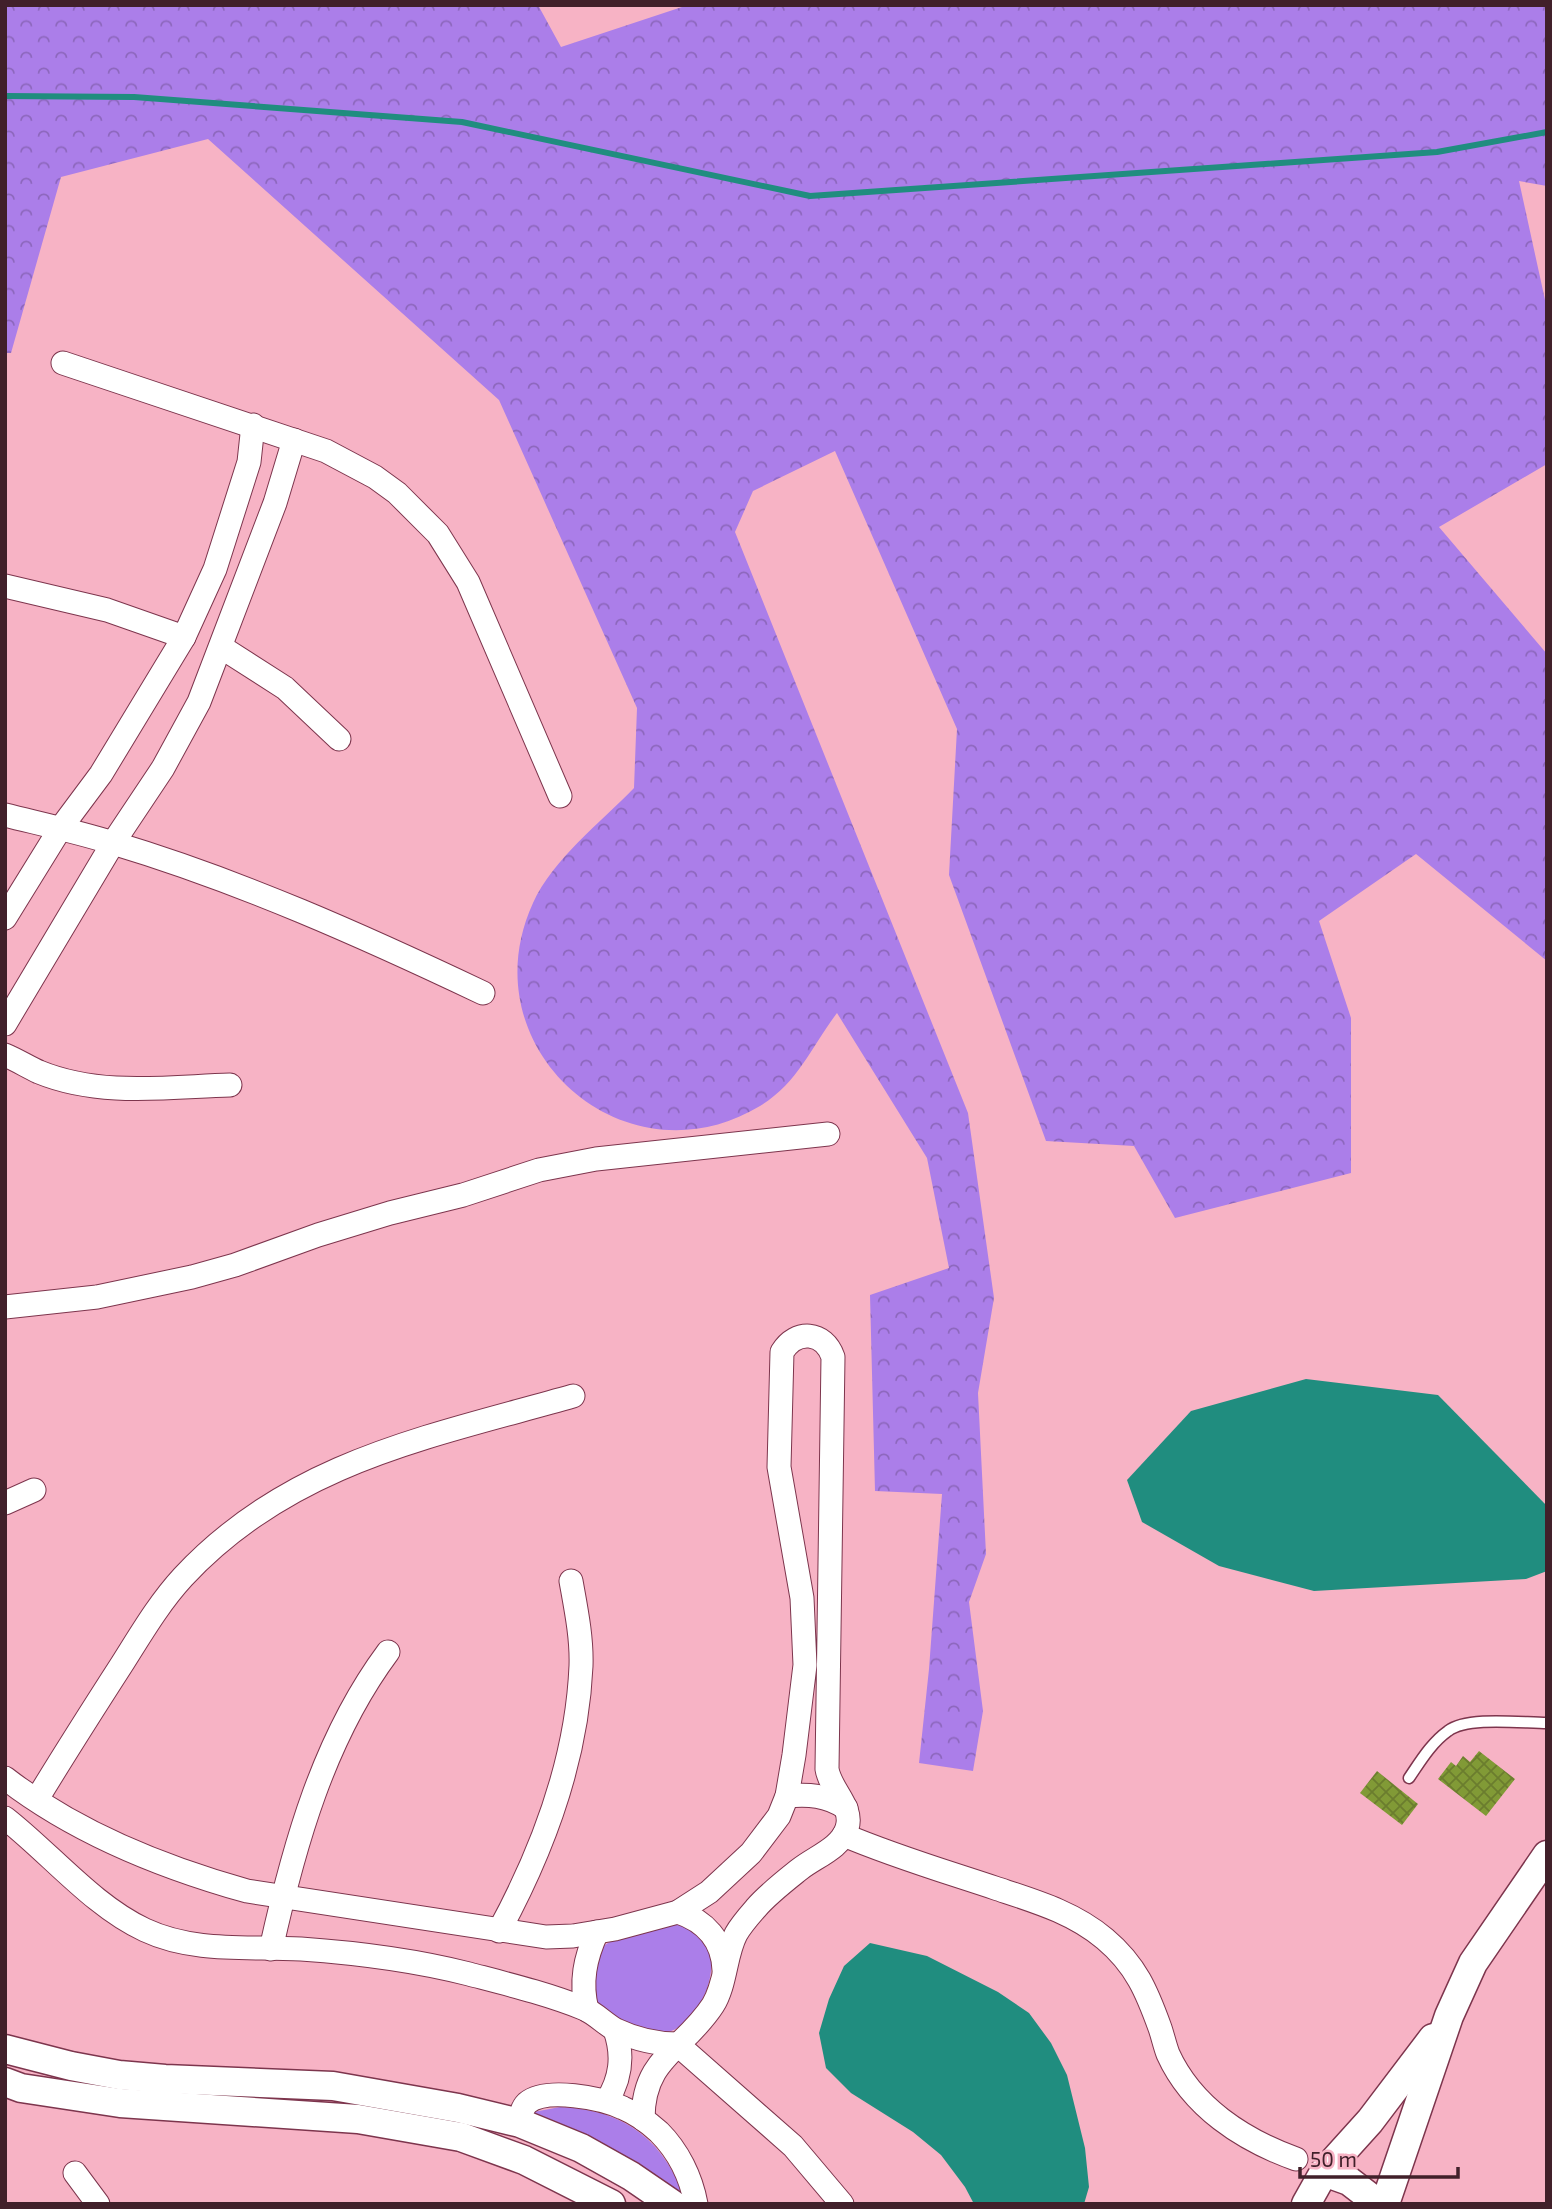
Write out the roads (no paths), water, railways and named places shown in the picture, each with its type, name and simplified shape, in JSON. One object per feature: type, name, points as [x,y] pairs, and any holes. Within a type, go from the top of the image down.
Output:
[{"type":"street","points":[[63,363],[326,451],[375,477],[419,512],[438,534],[468,582],[561,796]]},
{"type":"street","points":[[5,918],[60,829],[101,775],[184,637],[215,569],[249,461],[253,425]]},
{"type":"street","points":[[5,1024],[113,843],[163,768],[200,702],[275,503],[295,440]]},
{"type":"street","points":[[5,586],[107,610],[184,637]]},
{"type":"street","points":[[221,647],[285,688],[339,739]]},
{"type":"street","points":[[5,815],[113,843],[311,916],[483,993]]},
{"type":"street","points":[[5,1055],[40,1073],[97,1086],[127,1090],[230,1085]]},
{"type":"street","points":[[5,1307],[97,1297],[192,1277],[277,1251],[318,1234],[463,1195],[539,1170],[596,1159],[828,1133]]},
{"type":"street","points":[[5,1778],[86,1830],[166,1866],[247,1891],[545,1937],[573,1936],[615,1929],[678,1912],[709,1892],[751,1853],[767,1835],[787,1796],[802,1699],[805,1632],[802,1598],[779,1467],[782,1352],[792,1339],[808,1335],[824,1342],[833,1357],[827,1769],[829,1781],[849,1817],[844,1835],[835,1845],[801,1868],[757,1906],[736,1934],[715,2003],[696,2027],[665,2056],[648,2083],[643,2119]]},
{"type":"street","points":[[37,1799],[90,1711],[161,1604],[184,1576],[251,1519],[300,1487],[364,1457],[573,1396]]},
{"type":"street","points":[[5,1503],[34,1490]]},
{"type":"street","points":[[499,1931],[535,1859],[549,1822],[570,1744],[581,1664],[571,1581]]},
{"type":"street","points":[[271,1949],[303,1826],[328,1759],[368,1679],[388,1652]]},
{"type":"street","points":[[787,1796],[824,1797],[846,1808]]},
{"type":"street","points":[[5,1818],[110,1908],[144,1929],[190,1944],[300,1949],[424,1964],[511,1985],[587,2010],[615,2030],[655,2044],[677,2045],[793,2146],[816,2169],[842,2204]]},
{"type":"street","points":[[844,1835],[1044,1905],[1086,1925],[1122,1955],[1138,1975],[1161,2029],[1167,2052],[1200,2101],[1230,2126],[1267,2147],[1296,2159]]},
{"type":"street","points":[[1385,2204],[1449,2016],[1473,1962],[1547,1855]]},
{"type":"street","points":[[678,1912],[697,1919],[712,1933],[721,1952],[724,1973]]},
{"type":"street","points":[[587,2010],[583,1994],[584,1968],[597,1932]]},
{"type":"street","points":[[1306,2204],[1324,2172],[1370,2121],[1449,2016]]},
{"type":"street","points":[[607,2101],[621,2068],[620,2042],[615,2030]]},
{"type":"street","points":[[5,2049],[119,2075],[333,2086],[458,2108],[520,2123],[581,2148],[631,2176],[672,2204]]},
{"type":"street","points":[[5,2082],[20,2088],[120,2103],[358,2119],[461,2137],[524,2161],[611,2204]]},
{"type":"street","points":[[524,2161],[518,2144],[522,2109],[529,2101],[568,2095],[607,2101],[643,2119],[659,2132],[677,2156],[691,2183],[696,2204]]},
{"type":"street","points":[[1324,2172],[1349,2182],[1379,2204]]},
{"type":"street","points":[[75,2173],[98,2204]]},
{"type":"lane","points":[[1409,1778],[1434,1744],[1449,1729],[1475,1723],[1547,1723]]},
{"type":"waterway","points":[[5,96],[134,97],[462,122],[810,196],[1437,152],[1547,132]]}]
